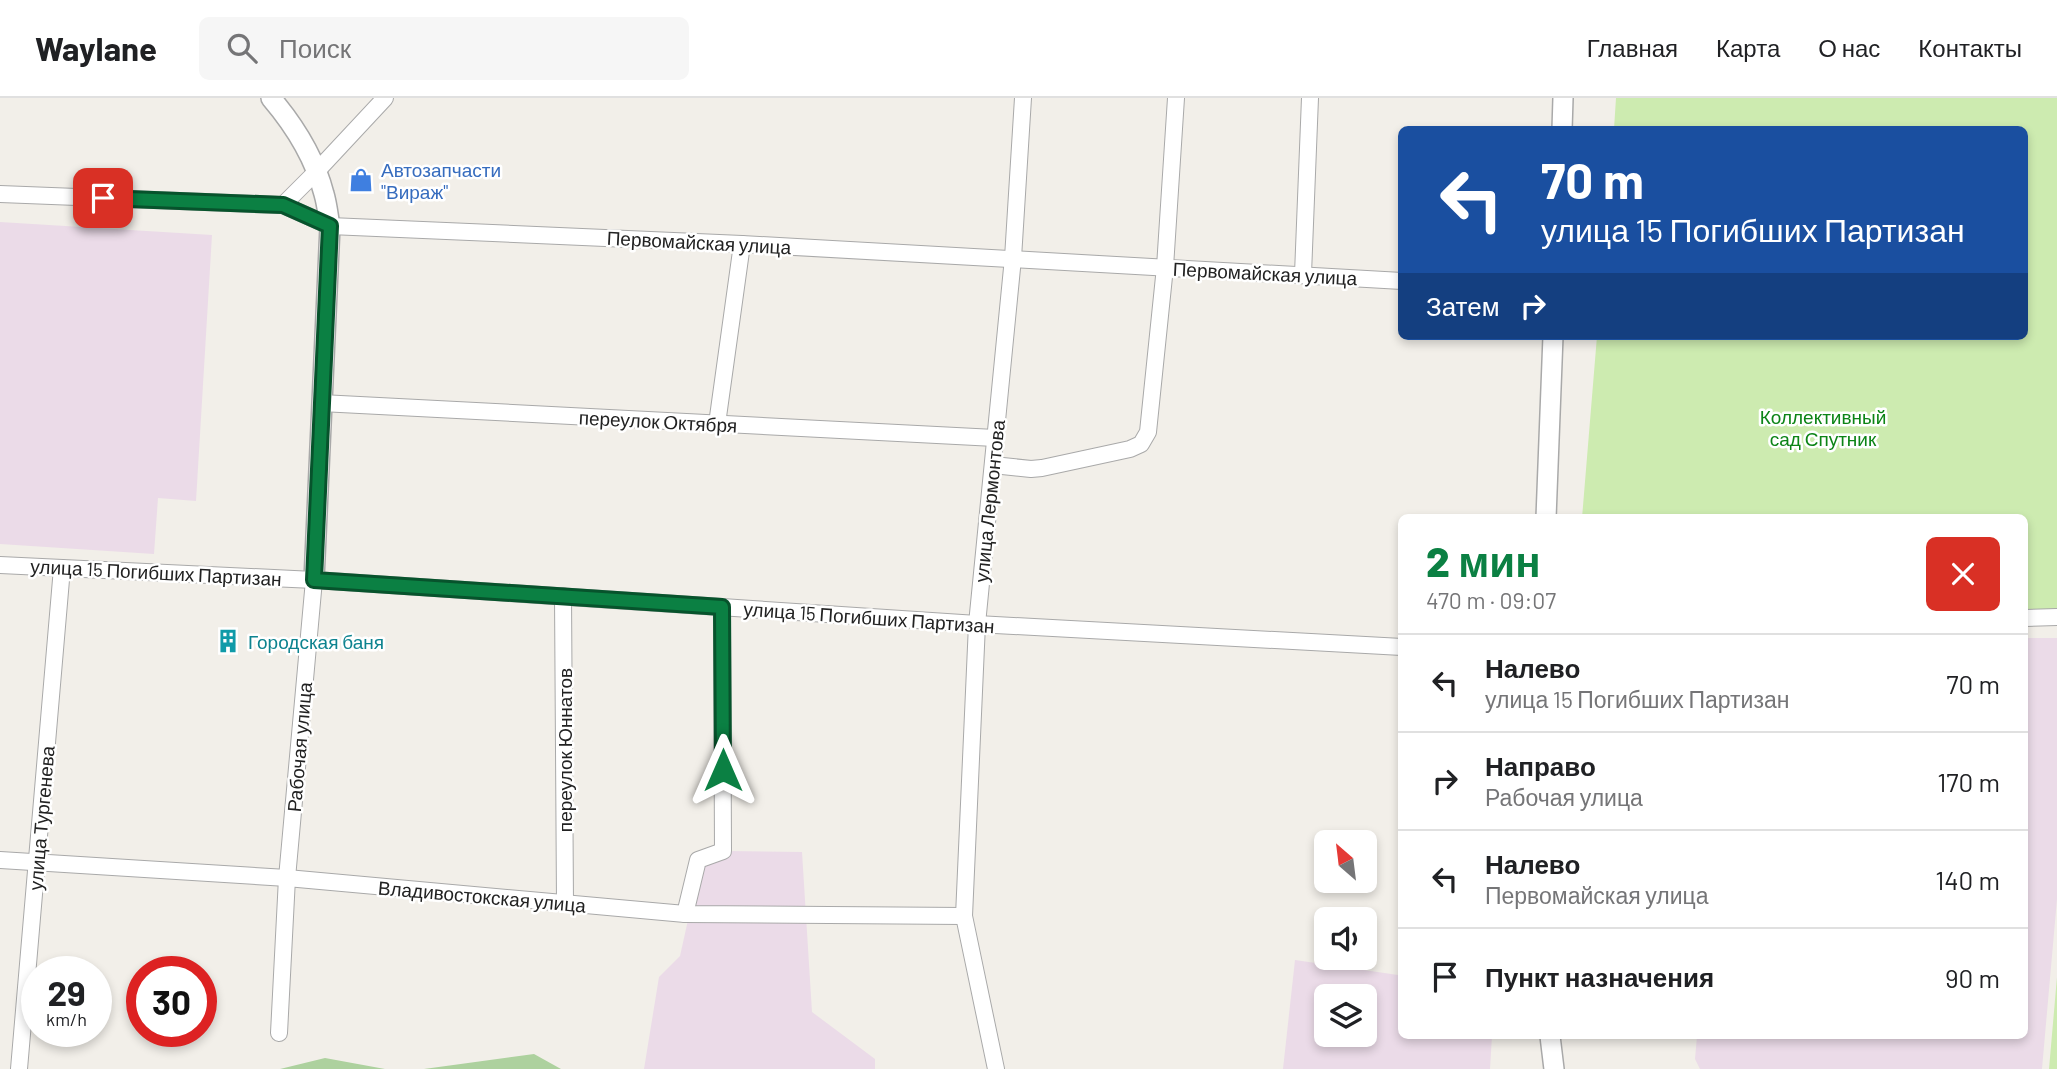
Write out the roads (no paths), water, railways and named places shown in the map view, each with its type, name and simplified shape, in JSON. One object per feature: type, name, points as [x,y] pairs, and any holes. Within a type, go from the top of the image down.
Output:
[{"type":"street","name":"Рабочая улица","points":[[271,98],[290,120],[316,172],[324,194],[330,226],[314,580],[287,878],[279,1033]]},
{"type":"street","points":[[283,205],[385,98]]},
{"type":"street","name":"улица Лермонтова","points":[[996,1069],[964,916],[977,624],[1013,258],[1023,98]]},
{"type":"street","points":[[993,465],[1042,468],[1130,449],[1141,444],[1148,432],[1165,267],[1176,98]]},
{"type":"street","points":[[1303,274],[1310,98]]},
{"type":"street","points":[[1562,126],[1563,98]]},
{"type":"street","name":"Первомайская улица","points":[[0,194],[283,205],[330,226],[742,244],[1398,281]]},
{"type":"street","points":[[718,424],[742,244]]},
{"type":"street","points":[[1546,514],[1553,340]]},
{"type":"street","name":"переулок Октября","points":[[321,403],[995,438]]},
{"type":"street","name":"улица 15 Погибших Партизан","points":[[0,565],[314,580],[977,624],[1398,647]]},
{"type":"street","name":"улица Тургенева","points":[[19,1069],[62,568]]},
{"type":"street","name":"переулок Юннатов","points":[[563,596],[565,903]]},
{"type":"street","points":[[685,914],[698,860],[723,851],[722,607]]},
{"type":"street","points":[[2028,618],[2057,617]]},
{"type":"street","name":"Владивостокская улица","points":[[0,860],[287,878],[685,914],[964,916]]},
{"type":"street","points":[[1550,1039],[1554,1069]]},
{"type":"place","name":"Автозапчасти \"Вираж\"","points":[[361,180]]},
{"type":"place","name":"Городская баня","points":[[228,641]]},
{"type":"park label","name":"Коллективный сад Спутник","points":[[1823,427]]}]
